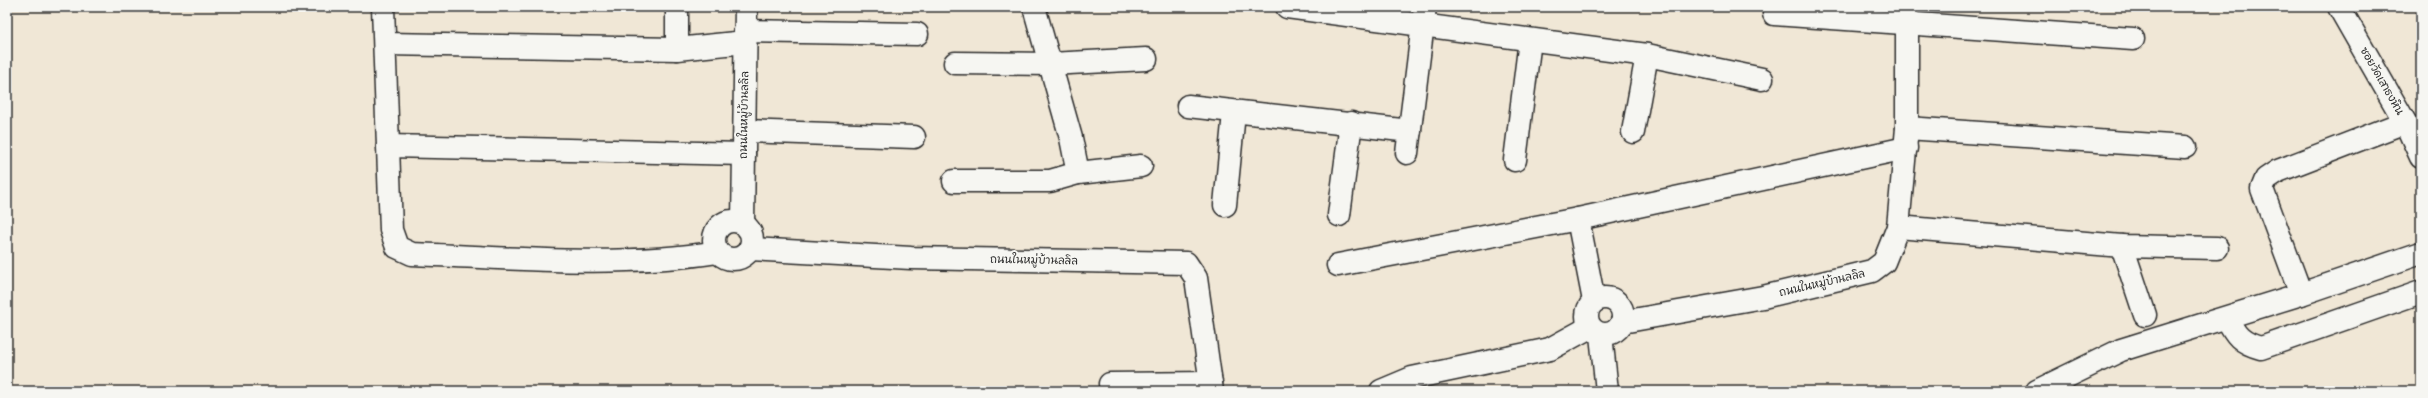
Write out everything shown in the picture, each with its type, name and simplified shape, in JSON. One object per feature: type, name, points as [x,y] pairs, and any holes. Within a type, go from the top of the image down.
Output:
[{"type":"street","points":[[383,7],[391,230],[397,247],[412,254],[542,260],[674,259],[718,252],[731,259],[739,258],[750,249],[752,234],[743,223],[728,221],[716,230],[715,245],[718,252]]},
{"type":"street","points":[[677,7],[677,49]]},
{"type":"street","name":"ถนนในหมู่บ้านลลิล","points":[[743,223],[746,7]]},
{"type":"street","points":[[1034,7],[1071,138],[1078,173]]},
{"type":"street","points":[[1286,7],[1424,17],[1530,40],[1647,55],[1762,79]]},
{"type":"street","name":"ซอยวัดเสาธงหิน","points":[[2339,7],[2405,122],[2421,157]]},
{"type":"street","points":[[1774,14],[1908,15],[2133,39]]},
{"type":"street","name":"ถนนในหมู่บ้านลลิล","points":[[1381,391],[1412,378],[1550,349],[1595,331],[1614,332],[1622,322],[1763,297],[1872,271],[1884,262],[1898,227],[1907,138],[1908,15]]},
{"type":"street","points":[[1407,153],[1424,17]]},
{"type":"street","points":[[385,44],[677,49],[745,36],[916,34]]},
{"type":"street","points":[[1515,160],[1530,40]]},
{"type":"street","points":[[1632,132],[1647,55]]},
{"type":"street","points":[[955,63],[1050,64],[1146,59]]},
{"type":"street","points":[[1188,106],[1234,113],[1351,123],[1410,131]]},
{"type":"street","points":[[1225,205],[1234,113]]},
{"type":"street","points":[[2301,294],[2262,189],[2266,179],[2278,171],[2405,122]]},
{"type":"street","points":[[1338,215],[1351,123]]},
{"type":"street","points":[[745,131],[914,137]]},
{"type":"street","points":[[1338,265],[1578,219],[1907,138],[2185,148]]},
{"type":"street","points":[[388,146],[744,154]]},
{"type":"street","points":[[954,181],[1050,181],[1078,173],[1141,166]]},
{"type":"street","points":[[1578,219],[1594,301]]},
{"type":"street","points":[[1898,227],[2122,246],[2216,248]]},
{"type":"street","points":[[2122,246],[2145,315]]},
{"type":"street","name":"ถนนในหมู่บ้านลลิล","points":[[750,249],[911,258],[1186,263],[1196,278],[1212,387]]},
{"type":"street","points":[[2037,391],[2109,355],[2301,294],[2421,253]]},
{"type":"street","points":[[2227,318],[2236,336],[2247,345],[2261,348],[2421,292]]},
{"type":"street","points":[[1607,391],[1595,331],[1586,318],[1588,308],[1594,301],[1607,297],[1618,304],[1623,316],[1622,322]]},
{"type":"street","points":[[1110,384],[1212,387]]}]
